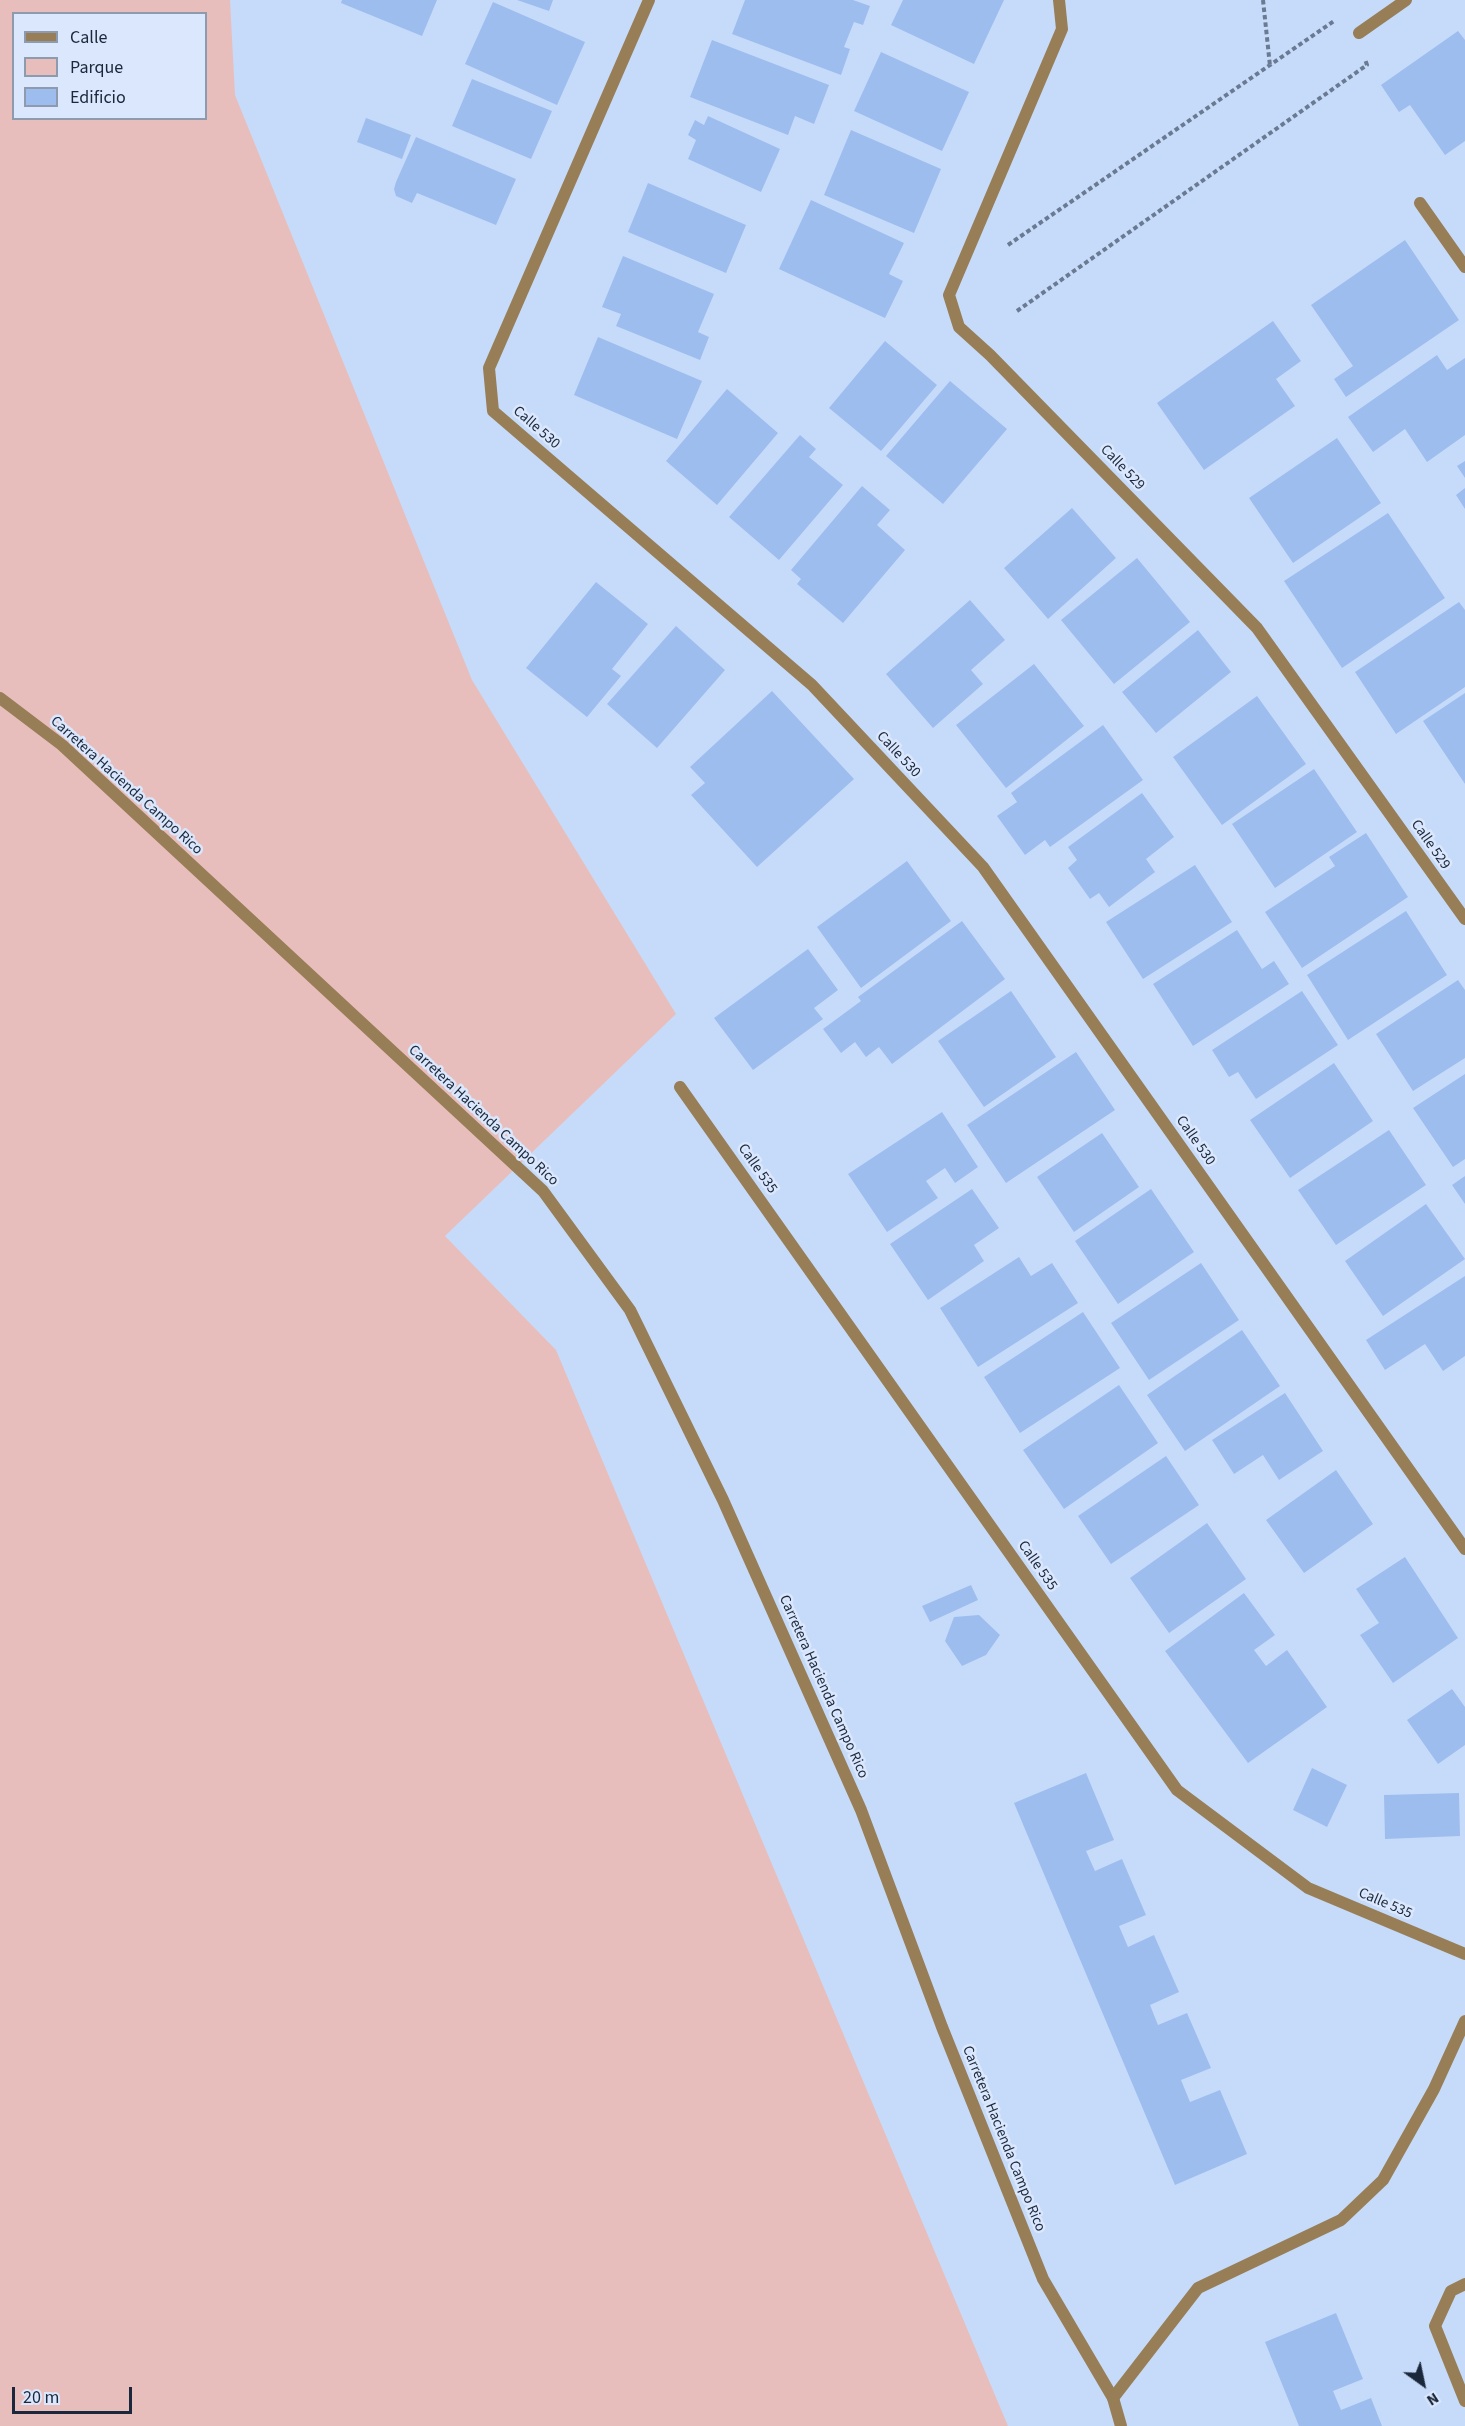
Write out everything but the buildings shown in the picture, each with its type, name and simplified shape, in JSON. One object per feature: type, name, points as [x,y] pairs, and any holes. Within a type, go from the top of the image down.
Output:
[{"type":"street","name":"Calle 530","points":[[649,0],[489,368],[493,411],[812,685],[983,867],[1465,1549]]},
{"type":"street","name":"Calle 529","points":[[1059,0],[1062,29],[949,295],[959,327],[990,355],[1257,628],[1465,919]]},
{"type":"street","points":[[1359,33],[1406,0]]},
{"type":"street","points":[[1420,203],[1465,267]]},
{"type":"street","name":"Carretera Hacienda Campo Rico","points":[[0,698],[70,753],[543,1191],[630,1310],[723,1500],[861,1810],[942,2027],[1043,2279],[1113,2398],[1121,2426]]},
{"type":"street","name":"Calle 535","points":[[680,1087],[1177,1790],[1308,1888],[1465,1954]]},
{"type":"street","points":[[1113,2398],[1198,2288],[1341,2220],[1383,2180],[1434,2089],[1465,2020]]},
{"type":"street","points":[[1465,2284],[1451,2291],[1435,2326],[1465,2401]]},
{"type":"path","points":[[1263,0],[1270,66]]},
{"type":"path","points":[[1008,245],[1340,17],[1359,33],[1367,65],[1017,311]]},
{"type":"green space","points":[[0,0],[230,0],[235,95],[472,680],[676,1014],[445,1236],[556,1350],[1008,2426],[0,2426]]}]
